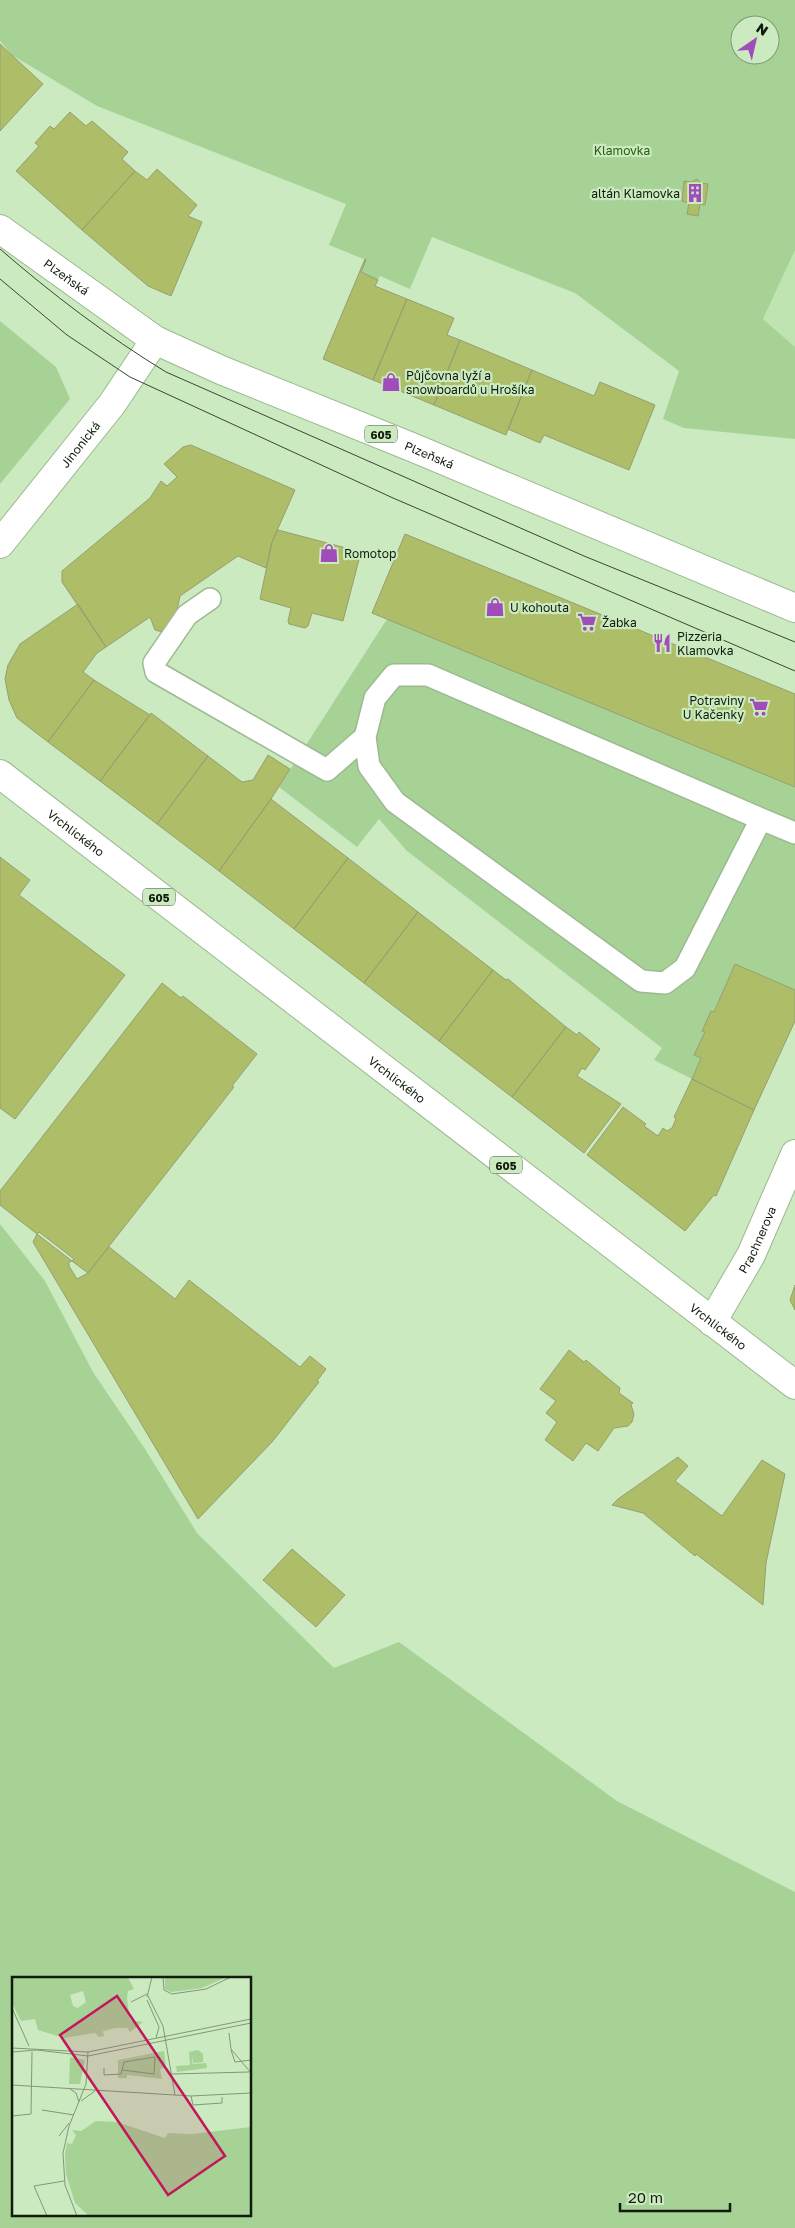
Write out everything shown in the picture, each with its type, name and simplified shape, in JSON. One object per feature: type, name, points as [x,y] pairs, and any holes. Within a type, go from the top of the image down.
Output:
[{"type":"main road","name":"Plzeňská","points":[[0,229],[155,340],[221,370],[414,448],[795,608]]},
{"type":"main road","name":"Jinonická","points":[[0,544],[112,404],[155,340]]},
{"type":"main road","name":"Vrchlického","points":[[6,781],[795,1385]]},
{"type":"main road","name":"Prachnerova","points":[[712,1322],[751,1255],[795,1154]]},
{"type":"lane","points":[[210,599],[187,615],[154,663],[156,672],[327,770],[365,737]]},
{"type":"lane","points":[[761,819],[685,968],[665,983],[641,981],[396,802],[369,766],[365,737],[376,698],[394,675],[428,675],[795,833]]},
{"type":"shaded area","points":[[795,250],[795,347],[763,319]]},
{"type":"green space","name":"Klamovka","points":[[0,0],[795,0],[795,250],[763,319],[795,347],[795,439],[684,428],[663,419],[679,371],[575,293],[432,237],[410,289],[380,276],[378,280],[361,272],[366,260],[329,245],[346,204],[97,106],[12,55],[0,41]]},
{"type":"green space","points":[[0,321],[56,367],[70,399],[0,484]]},
{"type":"green space","points":[[387,619],[795,787],[795,990],[735,964],[714,1012],[711,1011],[702,1030],[705,1032],[695,1055],[701,1058],[692,1079],[654,1060],[662,1048],[407,851],[379,819],[357,847],[279,787]]},
{"type":"green space","points":[[0,1224],[45,1281],[93,1372],[145,1449],[197,1533],[334,1668],[399,1642],[617,1801],[795,1892],[795,2228],[0,2228]]},
{"type":"building","points":[[0,44],[43,84],[0,131]]},
{"type":"building","points":[[70,112],[86,126],[92,121],[128,152],[122,159],[135,171],[82,230],[16,171],[39,146],[35,143],[50,126],[54,129]]},
{"type":"building","points":[[157,169],[197,205],[188,216],[202,222],[171,296],[148,286],[82,230],[135,171],[147,180]]},
{"type":"building","name":"altán Klamovka","points":[[697,179],[701,183],[708,184],[705,205],[700,204],[698,216],[687,214],[689,203],[682,201],[684,181],[691,182]]},
{"type":"building","points":[[365,259],[361,272],[378,280],[375,286],[407,299],[373,380],[323,359]]},
{"type":"building","points":[[407,299],[454,318],[447,335],[460,340],[434,405],[373,380]]},
{"type":"building","points":[[460,340],[532,370],[506,435],[434,405]]},
{"type":"building","points":[[532,370],[594,396],[600,382],[655,405],[629,470],[544,435],[540,443],[508,429]]},
{"type":"building","points":[[191,445],[295,490],[272,542],[266,568],[238,556],[180,596],[176,615],[163,632],[155,630],[150,617],[106,647],[62,582],[62,571],[150,498],[161,481],[167,486],[177,477],[164,464],[183,447]]},
{"type":"building","points":[[278,530],[361,552],[343,621],[312,613],[308,626],[305,628],[289,624],[291,608],[260,599],[272,542]]},
{"type":"building","points":[[405,534],[795,694],[795,787],[372,613]]},
{"type":"building","points":[[78,604],[106,647],[97,653],[83,672],[94,680],[48,742],[17,718],[9,700],[5,679],[8,665],[20,644]]},
{"type":"building","points":[[94,680],[150,715],[100,781],[48,742]]},
{"type":"building","points":[[151,713],[208,756],[157,824],[100,781]]},
{"type":"building","points":[[268,755],[290,769],[271,799],[219,871],[157,824],[208,756],[242,782],[253,780]]},
{"type":"building","points":[[271,799],[348,858],[294,929],[219,871]]},
{"type":"building","points":[[0,857],[30,880],[19,895],[125,975],[15,1119],[0,1108]]},
{"type":"building","points":[[348,858],[418,912],[364,983],[294,929]]},
{"type":"building","points":[[418,912],[493,970],[439,1041],[364,983]]},
{"type":"building","points":[[735,964],[795,990],[795,1021],[754,1110],[692,1079],[701,1058],[694,1055],[705,1032],[702,1031],[711,1011],[714,1012]]},
{"type":"building","points":[[493,970],[506,980],[508,979],[566,1027],[512,1097],[439,1041]]},
{"type":"building","points":[[162,983],[181,998],[183,996],[257,1054],[232,1086],[234,1087],[88,1273],[72,1261],[74,1259],[39,1232],[37,1234],[0,1205],[0,1191]]},
{"type":"building","points":[[566,1027],[577,1035],[579,1032],[600,1049],[585,1070],[582,1068],[577,1076],[621,1104],[584,1153],[512,1097]]},
{"type":"building","points":[[692,1079],[754,1110],[716,1196],[714,1195],[685,1231],[587,1155],[623,1107],[646,1124],[644,1126],[658,1136],[663,1128],[667,1131],[672,1128],[676,1119],[674,1117]]},
{"type":"building","points":[[37,1234],[72,1261],[69,1262],[69,1266],[77,1279],[88,1273],[109,1247],[175,1299],[189,1280],[300,1367],[310,1356],[326,1369],[317,1381],[319,1382],[272,1442],[198,1519],[33,1242]]},
{"type":"building","points":[[795,1285],[795,1310],[790,1300]]},
{"type":"building","points":[[569,1350],[584,1362],[586,1360],[620,1388],[619,1393],[633,1403],[631,1405],[634,1414],[632,1422],[628,1426],[614,1428],[598,1451],[586,1443],[573,1461],[545,1440],[557,1422],[546,1413],[556,1401],[540,1389]]},
{"type":"building","points":[[678,1457],[688,1466],[675,1481],[722,1516],[762,1460],[785,1474],[766,1563],[763,1605],[696,1554],[695,1556],[643,1513],[612,1505]]},
{"type":"building","points":[[292,1549],[345,1595],[316,1627],[263,1580]]},
{"type":"tram line","points":[[0,249],[80,314],[166,372],[584,556],[795,642]]},
{"type":"tram line","points":[[0,279],[67,335],[130,377],[393,498],[795,671]]},
{"type":"place","name":"altán Klamovka","points":[[695,193]]},
{"type":"place","name":"Půjčovna lyží a snowboardů u Hrošíka","points":[[391,382]]},
{"type":"place","name":"Romotop","points":[[329,553]]},
{"type":"place","name":"U kohouta","points":[[495,607]]},
{"type":"place","name":"Žabka","points":[[587,622]]},
{"type":"place","name":"Pizzeria Klamovka","points":[[662,643]]},
{"type":"place","name":"Potraviny U Kačenky","points":[[759,707]]}]
